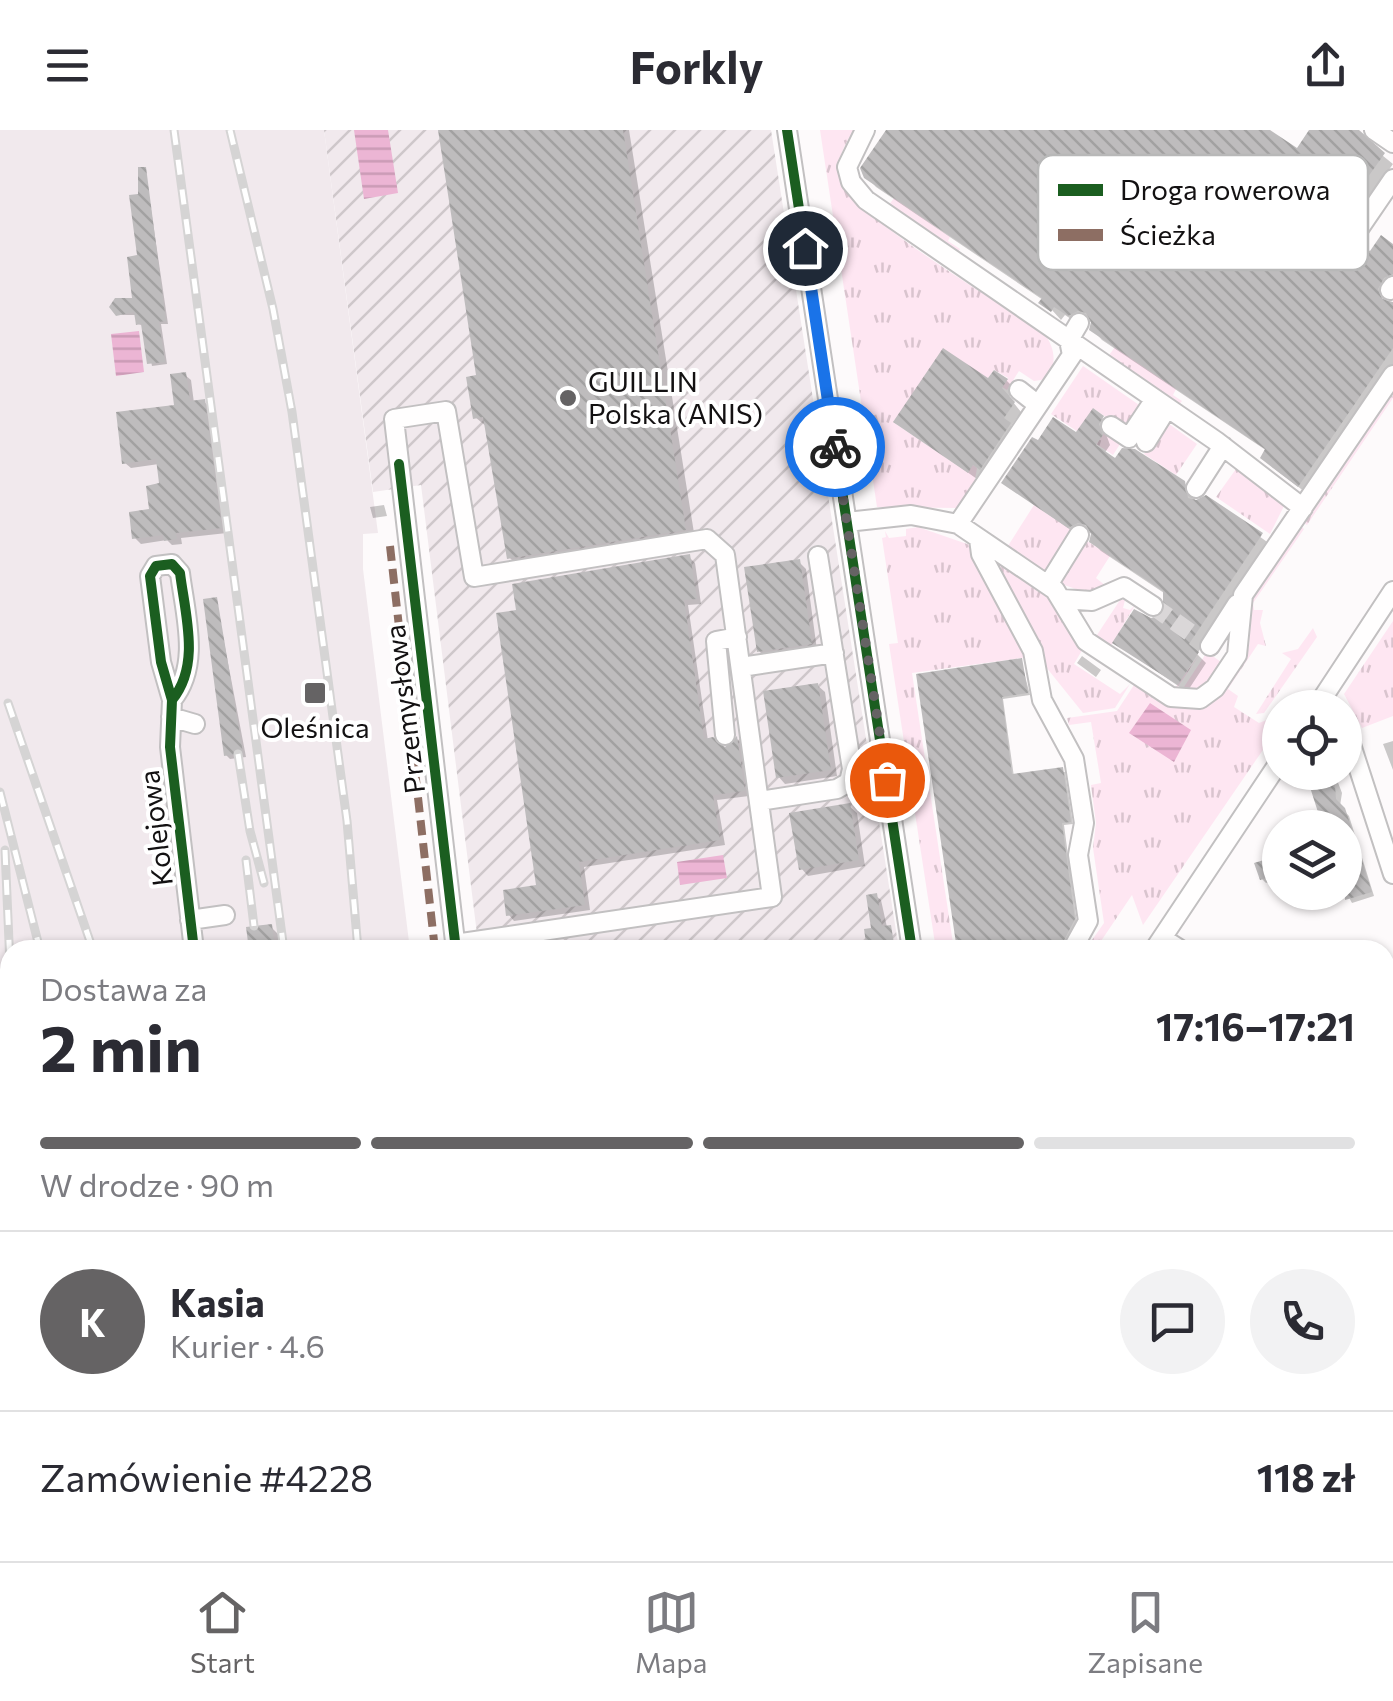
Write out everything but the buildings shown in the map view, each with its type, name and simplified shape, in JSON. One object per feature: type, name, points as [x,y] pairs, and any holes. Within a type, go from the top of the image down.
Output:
[{"type":"street","points":[[787,130],[910,940]]},
{"type":"street","points":[[865,130],[848,160],[851,182],[860,194],[1223,446],[1303,508]]},
{"type":"street","points":[[1374,130],[1393,144]]},
{"type":"street","points":[[1368,216],[1393,180]]},
{"type":"street","points":[[958,524],[1072,355],[1069,340],[1079,324]]},
{"type":"street","points":[[1233,662],[1202,641],[1243,595],[1393,376]]},
{"type":"street","points":[[1019,390],[1038,405]]},
{"type":"street","points":[[1111,426],[1130,438],[1161,403]]},
{"type":"street","points":[[1146,442],[1161,403]]},
{"type":"street","name":"Przemysłowa","points":[[454,940],[394,419],[446,411],[474,577],[707,539],[725,555],[737,638]]},
{"type":"street","points":[[1196,488],[1223,446]]},
{"type":"street","points":[[847,522],[911,516],[958,524],[1048,585],[1062,598],[1086,641],[1172,698],[1190,702],[1208,695],[1233,662],[1241,643],[1238,613],[1243,595]]},
{"type":"street","points":[[1048,585],[1078,535]]},
{"type":"street","points":[[979,539],[981,554],[1034,651],[1042,700],[1074,758],[1084,823],[1078,855],[1088,921],[1078,940]]},
{"type":"street","points":[[760,800],[837,789],[849,782],[852,769],[818,556]]},
{"type":"street","name":"Kolejowa","points":[[172,709],[185,684],[189,660],[180,572],[172,564],[156,566],[150,576],[172,709],[170,747],[193,940]]},
{"type":"street","points":[[1062,598],[1092,602],[1124,587],[1153,606]]},
{"type":"street","points":[[1331,690],[1393,591]]},
{"type":"street","points":[[499,940],[772,896],[737,638],[716,641],[730,734]]},
{"type":"street","points":[[742,667],[834,654]]},
{"type":"street","points":[[172,709],[195,724]]},
{"type":"street","points":[[852,769],[884,764]]},
{"type":"street","points":[[1362,778],[1393,874]]},
{"type":"street","points":[[1161,940],[1262,788]]},
{"type":"street","points":[[190,920],[225,915]]},
{"type":"shaded area","points":[[0,130],[324,130],[378,533],[363,534],[363,569],[409,940],[0,940]]},
{"type":"shaded area","points":[[324,130],[771,130],[897,940],[478,940],[421,485],[373,492]]},
{"type":"shaded area","points":[[354,130],[388,130],[398,193],[364,199]]},
{"type":"shaded area","points":[[139,331],[144,372],[116,376],[111,334]]},
{"type":"shaded area","points":[[1150,703],[1191,730],[1174,762],[1129,733]]},
{"type":"shaded area","points":[[723,855],[727,878],[680,885],[677,862]]},
{"type":"green space","points":[[820,130],[854,130],[842,154],[840,173],[852,196],[873,216],[932,260],[1043,332],[1050,343],[1054,361],[1048,379],[1034,381],[1019,371],[1007,390],[1002,387],[1008,378],[994,370],[988,378],[893,422],[967,472],[973,465],[977,468],[973,491],[956,508],[877,507]]},
{"type":"green space","points":[[894,198],[950,237],[948,241],[960,249],[955,256],[886,209]]},
{"type":"green space","points":[[1115,347],[1176,389],[1173,395],[1182,401],[1177,407],[1107,358]]},
{"type":"green space","points":[[1083,366],[1142,407],[1127,432],[1093,408],[1102,436],[1108,427],[1124,438],[1113,455],[1051,414]]},
{"type":"green space","points":[[1391,390],[1393,398],[1307,525],[1301,521]]},
{"type":"green space","points":[[1165,421],[1197,444],[1176,475],[1144,454]]},
{"type":"green space","points":[[1236,469],[1284,506],[1270,534],[1216,497]]},
{"type":"green space","points":[[1034,505],[1074,532],[1044,574],[1006,549]]},
{"type":"green space","points":[[1299,525],[1304,529],[1253,603],[1254,610],[1263,610],[1260,623],[1266,646],[1258,644],[1228,689],[1238,696],[1234,707],[1262,722],[1262,751],[1143,925],[1132,895],[1102,940],[1092,940],[1104,923],[1093,848],[1096,823],[1091,785],[1101,783],[1091,722],[1069,725],[1067,718],[1117,711],[1134,685],[1157,701],[1160,698],[1174,704],[1188,705],[1214,696],[1235,677],[1248,650],[1247,610],[1252,594]]},
{"type":"green space","points":[[918,527],[970,545],[1028,657],[912,673],[952,940],[934,940],[889,644],[898,643],[882,538],[886,537],[885,531],[889,538],[906,536],[906,529]]},
{"type":"green space","points":[[1084,539],[1110,556],[1096,578],[1106,586],[1091,594],[1058,583]]},
{"type":"green space","points":[[990,555],[1045,591],[1075,640],[1084,647],[1074,664],[1120,694],[1130,684],[1115,708],[1083,713],[1046,667],[1042,650]]},
{"type":"green space","points":[[1120,600],[1125,600],[1123,608],[1130,610],[1135,605],[1111,646],[1175,688],[1201,652],[1175,691],[1095,638]]},
{"type":"green space","points":[[1393,621],[1393,716],[1362,728],[1362,690],[1347,690]]},
{"type":"green space","points":[[1313,628],[1317,637],[1280,690],[1271,690],[1291,659],[1282,653],[1298,649]]},
{"type":"green space","points":[[1207,652],[1221,662],[1201,691],[1180,693]]},
{"type":"tunnel","points":[[1153,606],[1195,636]]},
{"type":"railway","points":[[174,130],[283,940]]},
{"type":"railway","points":[[230,130],[273,309],[292,412],[347,821],[357,940]]},
{"type":"railway","points":[[8,703],[90,940]]},
{"type":"railway","points":[[238,754],[250,831],[264,883]]},
{"type":"railway","points":[[0,792],[37,940]]},
{"type":"railway","points":[[5,850],[9,940]]},
{"type":"railway","points":[[246,860],[254,926]]},
{"type":"marked path","points":[[390,546],[434,940]]},
{"type":"cycle path","points":[[787,130],[910,940]]},
{"type":"cycle path","points":[[399,464],[455,940]]},
{"type":"cycle path","points":[[172,564],[180,573],[189,655],[181,686],[172,700],[161,662],[150,576],[156,566],[172,564]]},
{"type":"cycle path","points":[[172,700],[170,747],[193,940]]},
{"type":"way so far","points":[[835,447],[887,780]]},
{"type":"place","name":"GUILLIN Polska (ANIS)","points":[[568,398]]},
{"type":"place","name":"Oleśnica","points":[[315,693]]},
{"type":"route","points":[[805,248],[835,447]]}]
